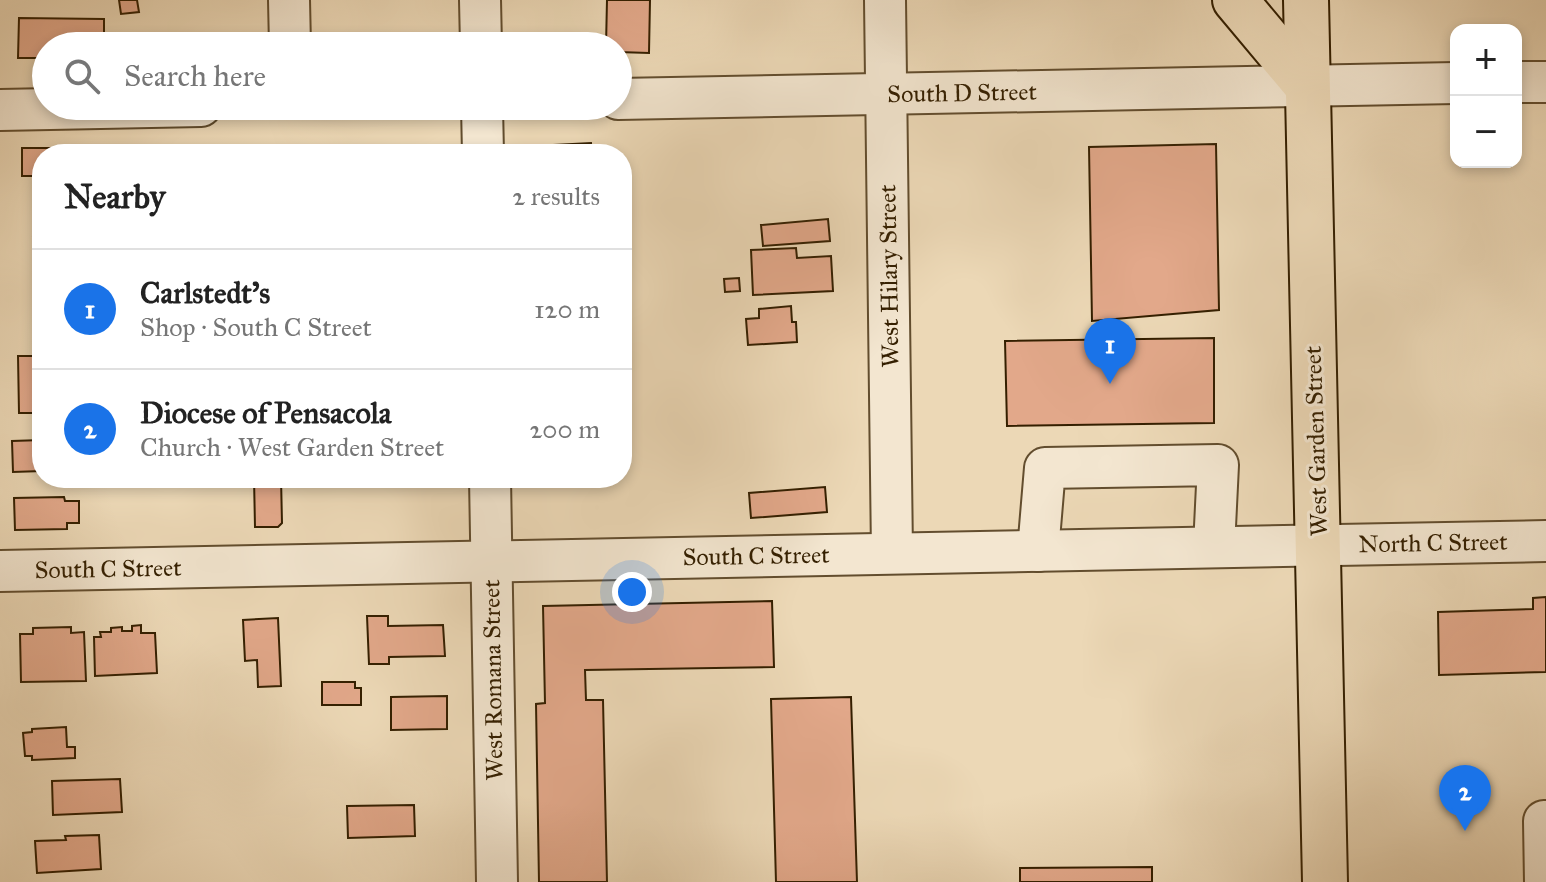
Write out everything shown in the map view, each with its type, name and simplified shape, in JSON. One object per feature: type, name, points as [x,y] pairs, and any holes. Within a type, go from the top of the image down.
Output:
[{"type":"main road","points":[[1235,0],[1307,86]]},
{"type":"main road","name":"West Garden Street","points":[[1306,0],[1325,882]]},
{"type":"street","points":[[289,0],[290,32]]},
{"type":"street","points":[[480,0],[481,32]]},
{"type":"street","name":"West Hilary Street","points":[[885,0],[892,553]]},
{"type":"street","points":[[1522,82],[1546,82]]},
{"type":"street","name":"South D Street","points":[[632,99],[1450,83]]},
{"type":"street","points":[[0,110],[32,109]]},
{"type":"street","points":[[482,120],[483,144]]},
{"type":"street","points":[[1038,551],[1045,468],[1218,465],[1214,547]]},
{"type":"street","name":"West Romana Street","points":[[490,488],[497,882]]},
{"type":"street","name":"North C Street","points":[[1319,545],[1546,541]]},
{"type":"street","name":"South C Street","points":[[0,571],[1319,545]]},
{"type":"street","points":[[1544,821],[1545,882]]},
{"type":"building","points":[[119,0],[137,0],[139,12],[121,14]]},
{"type":"building","points":[[607,0],[650,0],[649,53],[632,52],[632,32],[606,32]]},
{"type":"building","points":[[19,18],[104,19],[104,32],[32,32],[32,58],[18,58]]},
{"type":"building","points":[[1216,144],[1219,310],[1092,321],[1089,147]]},
{"type":"building","points":[[22,148],[32,148],[32,176],[22,176]]},
{"type":"building","points":[[828,219],[830,241],[763,246],[761,225]]},
{"type":"building","points":[[796,248],[797,258],[831,256],[833,291],[753,295],[751,250]]},
{"type":"building","points":[[739,278],[740,291],[725,292],[724,279]]},
{"type":"building","points":[[791,306],[797,342],[748,345],[746,319],[759,318],[759,309]]},
{"type":"building","points":[[1214,338],[1214,423],[1007,426],[1005,341]]},
{"type":"building","points":[[18,356],[32,356],[32,413],[19,413]]},
{"type":"building","points":[[32,440],[32,471],[13,472],[12,441]]},
{"type":"building","points":[[825,487],[827,512],[751,518],[749,493]]},
{"type":"building","points":[[254,488],[281,488],[282,523],[278,527],[255,527]]},
{"type":"building","points":[[64,497],[65,501],[79,501],[79,523],[67,523],[67,529],[15,530],[14,498]]},
{"type":"building","points":[[1546,597],[1546,672],[1439,675],[1438,612],[1533,609],[1533,598]]},
{"type":"building","points":[[772,601],[774,667],[585,670],[586,700],[603,700],[607,882],[539,882],[536,704],[545,703],[543,606]]},
{"type":"building","points":[[367,616],[388,616],[388,626],[443,625],[445,656],[389,657],[389,664],[369,664]]},
{"type":"building","points":[[278,618],[281,686],[258,687],[257,660],[245,661],[243,620]]},
{"type":"building","points":[[141,625],[141,633],[155,633],[157,673],[95,676],[94,637],[101,637],[100,632],[111,632],[111,628],[122,627],[122,631],[132,631],[132,626]]},
{"type":"building","points":[[71,627],[71,633],[84,632],[86,681],[21,682],[20,634],[33,634],[33,628]]},
{"type":"building","points":[[322,682],[355,682],[355,688],[361,688],[361,705],[322,705]]},
{"type":"building","points":[[447,696],[447,729],[391,730],[391,697]]},
{"type":"building","points":[[851,697],[857,882],[776,882],[771,699]]},
{"type":"building","points":[[66,727],[67,747],[75,747],[75,758],[32,760],[32,756],[25,756],[23,733],[32,732],[32,729]]},
{"type":"building","points":[[120,779],[122,812],[53,815],[52,781]]},
{"type":"building","points":[[414,805],[415,836],[348,838],[347,806]]},
{"type":"building","points":[[99,835],[101,869],[37,873],[35,841]]},
{"type":"building","points":[[1152,867],[1152,882],[1020,882],[1020,868]]},
{"type":"place","name":"Carlstedt's","points":[[1110,384]]},
{"type":"place","name":"Diocese of Pensacola","points":[[1465,831]]}]
